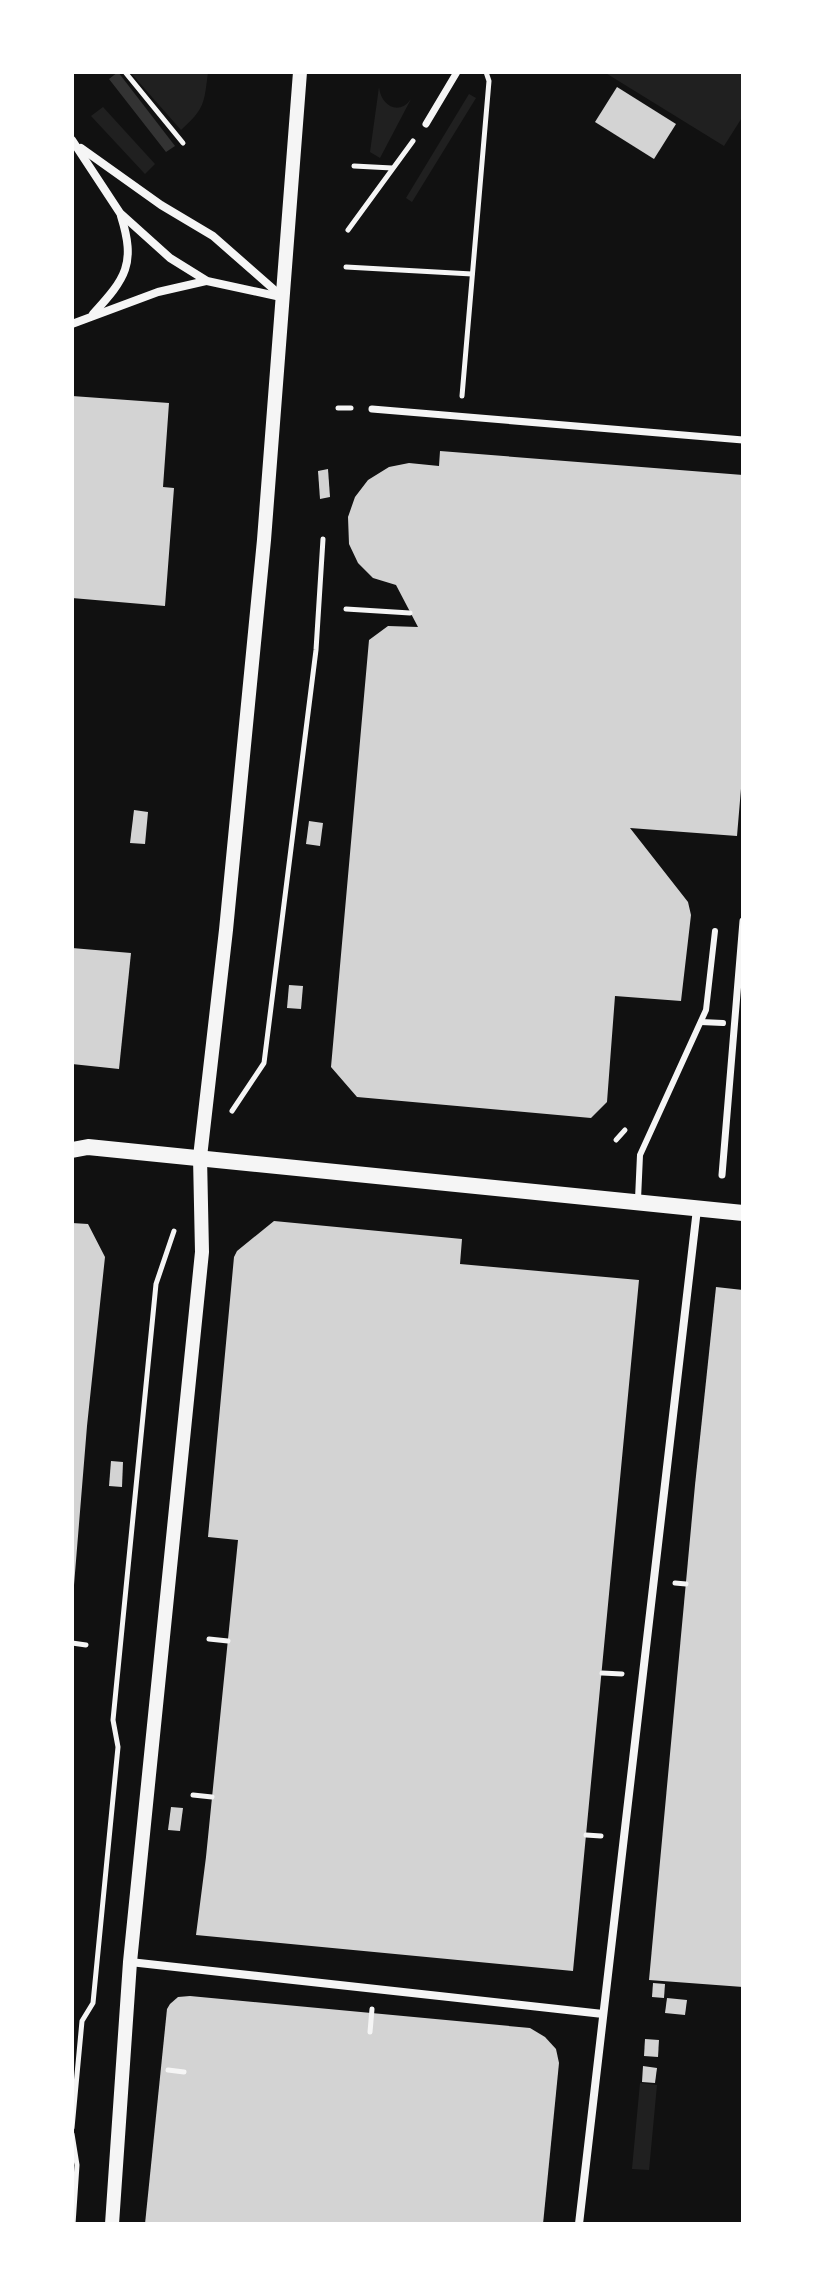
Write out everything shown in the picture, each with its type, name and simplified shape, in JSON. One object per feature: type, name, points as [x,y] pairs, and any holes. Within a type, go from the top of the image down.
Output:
[{"type":"main road","points":[[77,1146],[743,1213]]},
{"type":"street","points":[[112,2224],[130,1962],[202,1252],[200,1157],[226,930],[264,540],[300,72]]},
{"type":"street","points":[[426,124],[457,72]]},
{"type":"street","points":[[74,143],[161,205],[213,236],[281,297]]},
{"type":"street","points":[[74,143],[120,213],[170,258],[207,281],[281,297]]},
{"type":"street","points":[[93,315],[119,285],[127,266],[128,238],[120,213]]},
{"type":"street","points":[[72,324],[158,292],[207,281]]},
{"type":"street","points":[[372,409],[743,440]]},
{"type":"street","points":[[722,1175],[743,921]]},
{"type":"street","points":[[579,2224],[697,1209]]},
{"type":"street","points":[[130,1962],[603,2014]]},
{"type":"lane","points":[[638,1203],[640,1155],[706,1010],[715,931]]},
{"type":"lane","points":[[701,1022],[723,1023]]},
{"type":"path","points":[[125,72],[183,143]]},
{"type":"path","points":[[460,417],[489,81],[486,72]]},
{"type":"path","points":[[348,230],[426,124]]},
{"type":"path","points":[[354,166],[393,168]]},
{"type":"path","points":[[346,267],[472,274]]},
{"type":"path","points":[[264,1063],[316,650],[323,539]]},
{"type":"path","points":[[346,609],[410,613]]},
{"type":"path","points":[[73,2224],[77,2165],[72,2131],[82,2021],[93,2003],[118,1747],[113,1720],[117,1671],[156,1284],[163,1263]]},
{"type":"path","points":[[209,1639],[228,1641]]},
{"type":"path","points":[[72,1643],[86,1645]]},
{"type":"path","points":[[193,1795],[212,1797]]},
{"type":"path","points":[[168,2070],[184,2072]]},
{"type":"shaded area","points":[[118,72],[175,146],[166,152],[109,79]]},
{"type":"shaded area","points":[[130,72],[208,72],[202,105],[181,130]]},
{"type":"shaded area","points":[[604,72],[743,72],[743,116],[724,146]]},
{"type":"shaded area","points":[[379,87],[387,104],[396,108],[411,99],[380,158],[370,152]]},
{"type":"shaded area","points":[[469,94],[476,98],[412,202],[406,198]]},
{"type":"shaded area","points":[[103,107],[155,164],[145,174],[91,116]]},
{"type":"shaded area","points":[[640,2083],[657,2085],[649,2170],[632,2169]]},
{"type":"building","points":[[617,87],[676,124],[654,159],[595,122]]},
{"type":"building","points":[[72,396],[169,403],[163,487],[174,488],[165,606],[72,598]]},
{"type":"building","points":[[440,451],[743,475],[743,765],[737,836],[630,828],[688,902],[691,915],[681,1001],[615,996],[607,1102],[591,1118],[357,1097],[331,1067],[369,640],[388,626],[418,627],[396,585],[373,578],[358,563],[349,544],[348,517],[355,497],[368,480],[389,467],[409,463],[439,466]]},
{"type":"building","points":[[328,469],[330,497],[320,499],[318,471]]},
{"type":"building","points":[[134,810],[148,812],[145,844],[130,843]]},
{"type":"building","points":[[309,821],[323,823],[320,846],[306,844]]},
{"type":"building","points":[[72,948],[131,953],[119,1069],[72,1064]]},
{"type":"building","points":[[289,985],[303,986],[301,1009],[287,1008]]},
{"type":"building","points":[[274,1221],[462,1239],[460,1264],[639,1280],[573,1971],[196,1935],[238,1540],[208,1537],[234,1257],[237,1251]]},
{"type":"building","points":[[72,1223],[88,1224],[105,1257],[74,1585],[72,1585]]},
{"type":"building","points":[[716,1287],[743,1290],[743,1987],[649,1980]]},
{"type":"building","points":[[111,1461],[123,1462],[122,1487],[109,1486]]},
{"type":"building","points":[[171,1807],[183,1808],[180,1831],[168,1830]]},
{"type":"building","points":[[653,1983],[665,1984],[664,1998],[652,1997]]},
{"type":"building","points":[[178,1997],[530,2028],[545,2037],[556,2049],[559,2063],[543,2224],[145,2224],[167,2009]]},
{"type":"building","points":[[667,1998],[687,2000],[685,2015],[665,2013]]},
{"type":"building","points":[[645,2039],[659,2040],[658,2057],[644,2056]]},
{"type":"building","points":[[643,2066],[657,2068],[655,2083],[642,2082]]}]
